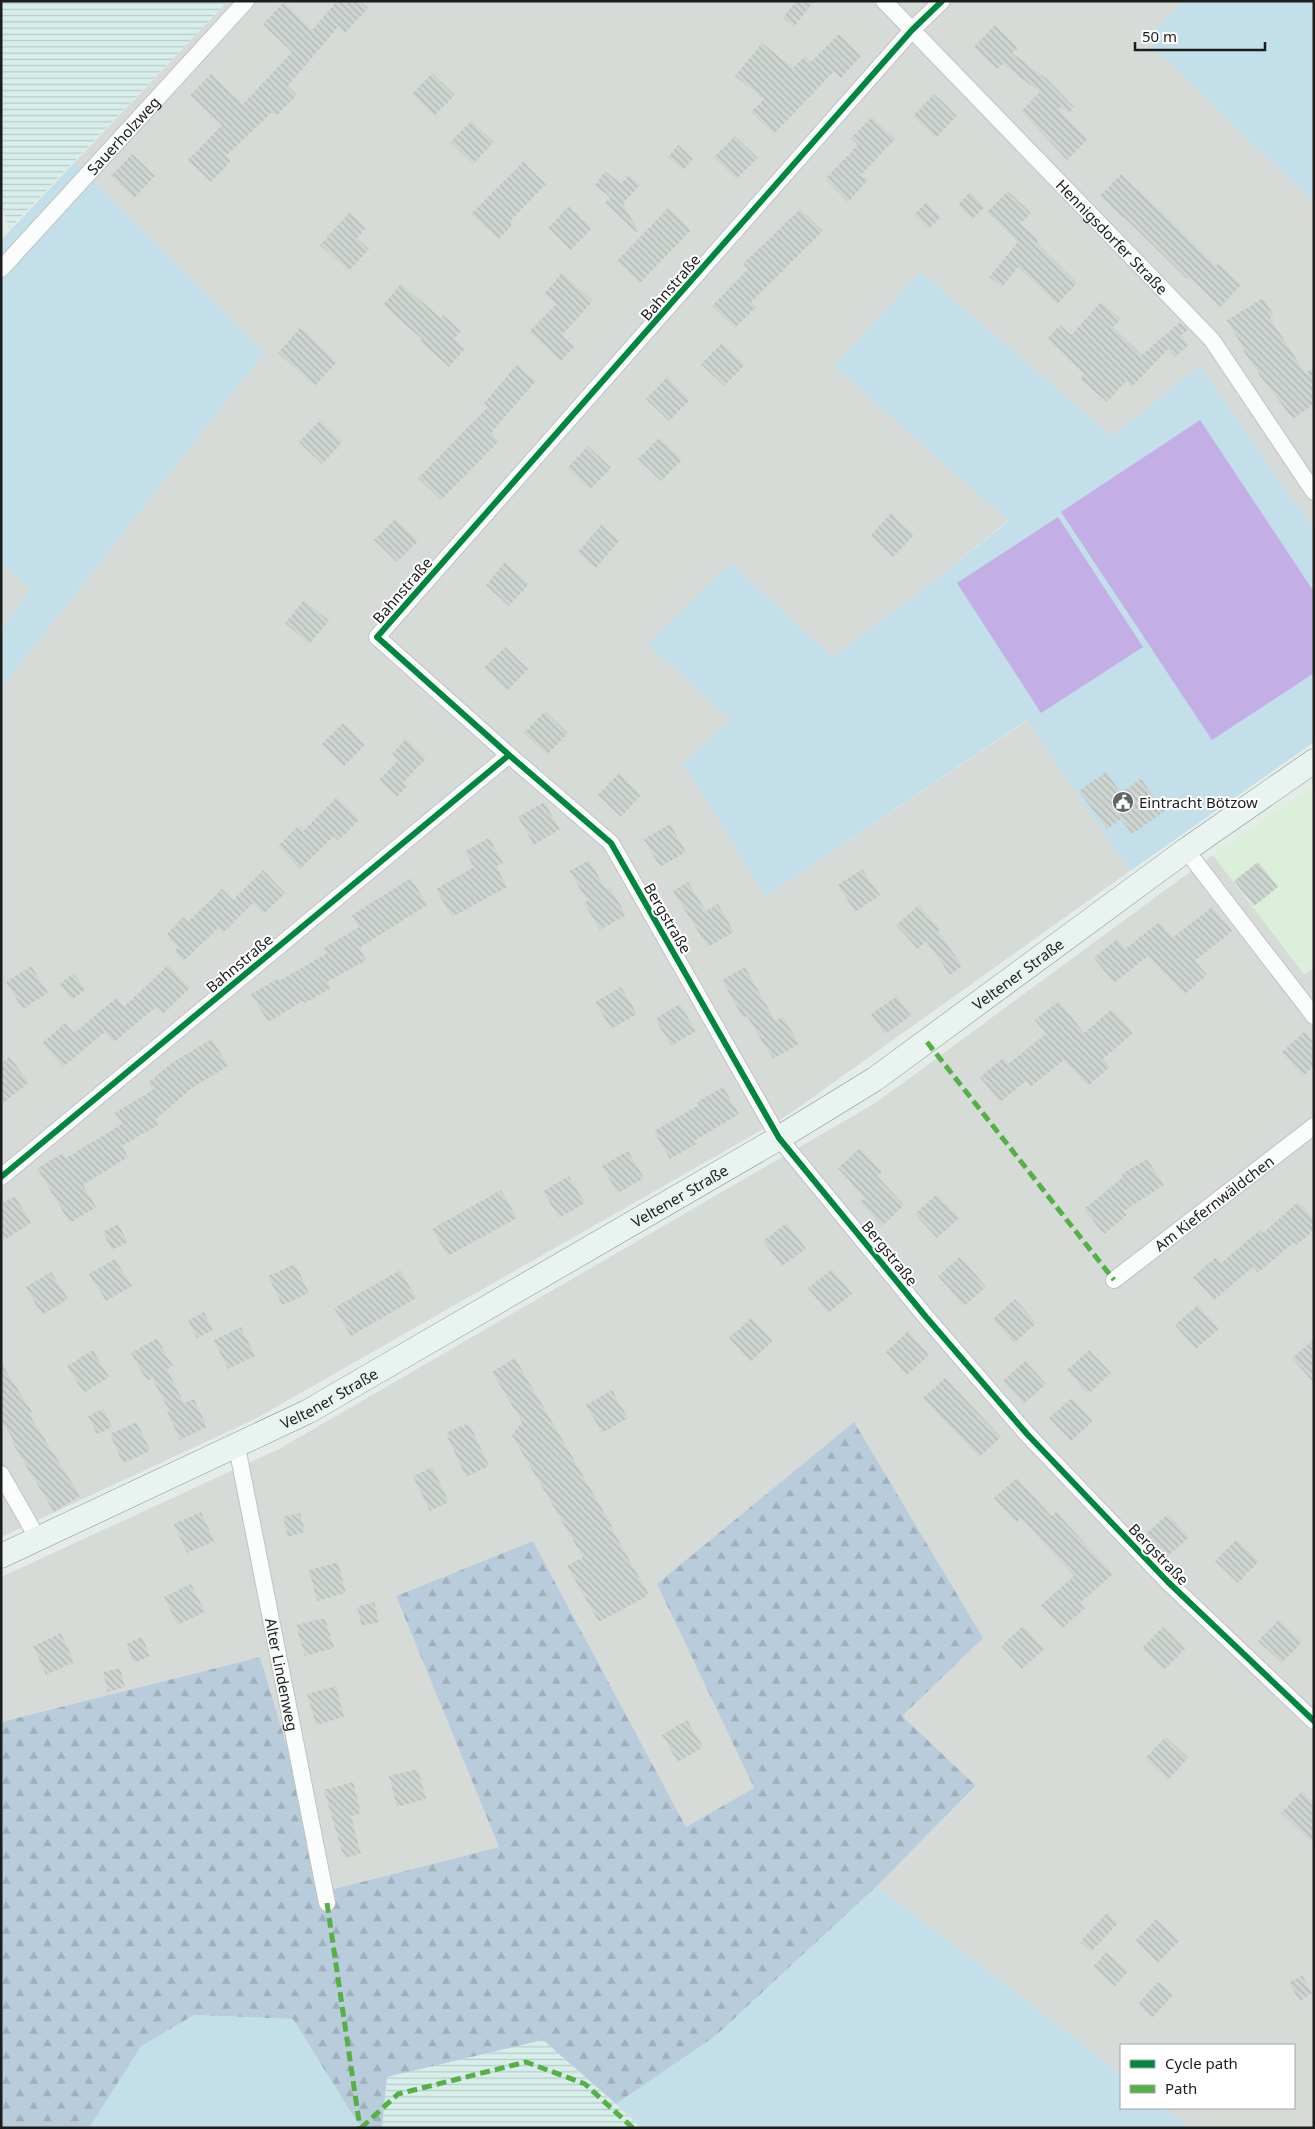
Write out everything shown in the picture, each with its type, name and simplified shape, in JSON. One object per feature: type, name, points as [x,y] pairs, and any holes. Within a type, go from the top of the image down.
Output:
[{"type":"main road","name":"Veltener Straße","points":[[1,1556],[309,1411],[779,1138],[875,1079],[1186,850],[1314,761]]},
{"type":"street","name":"Sauerholzweg","points":[[1,269],[246,1]]},
{"type":"street","name":"Hennigsdorfer Straße","points":[[884,1],[1212,340],[1314,492]]},
{"type":"street","name":"Bahnstraße","points":[[1,1177],[509,755],[377,637],[912,30],[942,1]]},
{"type":"street","name":"Bergstraße","points":[[509,755],[611,843],[779,1138],[926,1316],[1027,1434],[1168,1582],[1314,1721]]},
{"type":"street","points":[[1186,850],[1314,1016]]},
{"type":"street","name":"Am Kiefernwäldchen","points":[[1114,1280],[1314,1126]]},
{"type":"street","name":"Alter Lindenweg","points":[[237,1446],[327,1902]]},
{"type":"street","points":[[1,1474],[38,1539]]},
{"type":"shaded area","points":[[1,1],[228,1],[9,229],[1,203]]},
{"type":"shaded area","points":[[228,1],[1184,1],[1145,39],[1314,203],[1314,530],[1200,366],[1112,436],[921,272],[834,366],[1009,520],[934,581],[832,657],[731,563],[731,720],[766,896],[1028,720],[1130,871],[788,1115],[255,1419],[1,1537],[1,689],[264,353],[75,162]]},
{"type":"shaded area","points":[[1184,1],[1314,1],[1314,203],[1145,39]]},
{"type":"shaded area","points":[[75,162],[264,353],[1,689],[1,630],[30,589],[1,563],[1,240]]},
{"type":"shaded area","points":[[921,272],[1112,436],[1200,366],[1314,530],[1314,742],[1130,871],[1027,720],[766,896],[683,763],[731,720],[648,644],[731,563],[832,657],[934,581],[1009,521],[834,366]]},
{"type":"shaded area","points":[[1200,420],[1314,592],[1314,673],[1212,740],[1061,512]]},
{"type":"shaded area","points":[[1058,517],[1143,647],[1041,713],[957,583]]},
{"type":"shaded area","points":[[1,563],[30,589],[1,630]]},
{"type":"shaded area","points":[[1314,785],[1314,968],[1305,974],[1213,855]]},
{"type":"shaded area","points":[[1213,855],[1304,974],[1314,968],[1314,2128],[1190,2128],[1165,2109],[1295,2109],[1295,2044],[1120,2044],[1120,2073],[877,1886],[976,1787],[657,1584],[754,1788],[686,1827],[533,1541],[396,1596],[499,1847],[330,1890],[260,1657],[1,1722],[1,1577],[279,1449],[877,1102]]},
{"type":"shaded area","points":[[877,1886],[1120,2073],[1120,2109],[1165,2109],[1190,2128],[642,2128],[616,2104],[714,2037]]},
{"type":"shaded area","points":[[194,2015],[293,2019],[357,2122],[366,2128],[89,2128],[141,2045]]},
{"type":"shaded area","points":[[543,2040],[642,2128],[382,2128],[387,2077]]},
{"type":"green space","points":[[854,1422],[983,1638],[902,1716],[976,1786],[877,1886],[714,2037],[616,2104],[543,2040],[387,2077],[382,2128],[366,2128],[357,2122],[293,2019],[194,2015],[141,2046],[89,2128],[1,2128],[1,1722],[260,1657],[330,1890],[499,1847],[396,1596],[533,1541],[686,1827],[754,1788],[657,1584]]},
{"type":"building","points":[[337,1],[360,1],[368,8],[345,33],[338,27],[288,86],[297,95],[276,116],[272,112],[226,156],[231,161],[211,182],[188,160],[222,125],[190,95],[211,74],[243,104],[292,52],[263,24],[284,2],[312,30]]},
{"type":"building","points":[[796,1],[814,1],[794,27],[783,18]]},
{"type":"building","points":[[995,25],[1018,48],[1012,53],[1047,79],[1074,107],[1069,113],[1060,107],[1058,109],[1088,139],[1067,160],[1021,111],[1040,92],[1003,64],[997,69],[974,47]]},
{"type":"building","points":[[839,34],[861,56],[841,78],[834,71],[774,134],[751,112],[764,99],[735,76],[762,43],[793,68],[805,56],[811,62]]},
{"type":"building","points":[[432,73],[455,95],[434,116],[412,94]]},
{"type":"building","points":[[934,94],[957,116],[936,138],[913,116]]},
{"type":"building","points":[[872,117],[895,139],[862,174],[868,180],[848,202],[825,179],[858,145],[851,138]]},
{"type":"building","points":[[471,121],[494,142],[473,164],[450,142]]},
{"type":"building","points":[[735,136],[758,158],[736,179],[714,157]]},
{"type":"building","points":[[678,145],[693,159],[683,170],[668,157]]},
{"type":"building","points":[[132,154],[155,176],[134,198],[111,176]]},
{"type":"building","points":[[523,162],[546,184],[510,221],[513,224],[499,239],[471,214]]},
{"type":"building","points":[[605,171],[621,184],[629,175],[640,185],[623,203],[638,231],[636,232],[605,203],[610,197],[595,185]]},
{"type":"building","points":[[1121,174],[1216,266],[1218,263],[1241,285],[1220,307],[1189,277],[1187,279],[1100,196]]},
{"type":"building","points":[[1008,191],[1031,213],[1020,224],[1039,240],[1037,243],[1077,283],[1057,304],[1018,267],[1002,287],[989,277],[1018,242],[987,212]]},
{"type":"building","points":[[970,192],[985,207],[972,219],[958,205]]},
{"type":"building","points":[[926,202],[941,217],[929,229],[914,215]]},
{"type":"building","points":[[569,206],[592,228],[571,250],[548,228]]},
{"type":"building","points":[[668,208],[691,230],[640,283],[617,261]]},
{"type":"building","points":[[800,209],[823,231],[751,302],[756,307],[735,328],[712,306],[748,269],[743,264]]},
{"type":"building","points":[[349,213],[366,228],[357,238],[369,249],[349,271],[320,245]]},
{"type":"building","points":[[562,273],[593,301],[562,335],[574,347],[561,361],[529,332],[556,304],[544,294]]},
{"type":"building","points":[[401,284],[441,318],[443,315],[461,331],[454,339],[465,349],[449,367],[420,341],[422,339],[383,305]]},
{"type":"building","points":[[1263,298],[1274,316],[1270,318],[1305,373],[1314,367],[1314,404],[1293,419],[1243,350],[1227,320]]},
{"type":"building","points":[[1101,302],[1121,319],[1113,327],[1142,355],[1180,322],[1188,329],[1181,336],[1189,345],[1175,357],[1168,349],[1132,387],[1126,381],[1107,402],[1080,379],[1084,374],[1047,339],[1060,325],[1071,335]]},
{"type":"building","points":[[300,328],[337,362],[315,386],[278,353]]},
{"type":"building","points":[[722,343],[745,365],[724,386],[701,364]]},
{"type":"building","points":[[517,365],[536,381],[491,433],[499,441],[441,500],[418,478],[488,407],[484,403]]},
{"type":"building","points":[[667,377],[690,400],[669,421],[646,399]]},
{"type":"building","points":[[320,420],[343,442],[322,464],[299,442]]},
{"type":"building","points":[[659,438],[682,460],[661,481],[638,459]]},
{"type":"building","points":[[588,446],[611,468],[590,490],[567,468]]},
{"type":"building","points":[[891,513],[914,535],[893,557],[871,535]]},
{"type":"building","points":[[395,519],[418,541],[397,562],[374,540]]},
{"type":"building","points":[[601,525],[619,541],[596,568],[578,552]]},
{"type":"building","points":[[505,562],[529,584],[509,606],[486,585]]},
{"type":"building","points":[[304,600],[329,621],[309,644],[285,623]]},
{"type":"building","points":[[505,647],[528,669],[507,691],[484,668]]},
{"type":"building","points":[[545,711],[568,733],[547,755],[524,733]]},
{"type":"building","points":[[343,723],[365,745],[344,766],[322,744]]},
{"type":"building","points":[[406,739],[426,758],[403,783],[407,786],[397,797],[379,780],[398,760],[392,754]]},
{"type":"building","name":"Eintracht Bötzow","points":[[1106,772],[1121,793],[1141,779],[1165,811],[1132,834],[1121,819],[1107,829],[1079,791]]},
{"type":"building","points":[[619,773],[641,795],[621,817],[598,795]]},
{"type":"building","points":[[337,797],[359,820],[338,841],[334,836],[300,869],[278,846],[299,825],[304,830]]},
{"type":"building","points":[[544,802],[560,829],[534,845],[518,817]]},
{"type":"building","points":[[670,824],[686,852],[660,867],[644,839]]},
{"type":"building","points":[[489,838],[503,863],[496,866],[507,887],[452,917],[436,889],[474,867],[465,851]]},
{"type":"building","points":[[589,860],[606,889],[610,888],[626,915],[600,930],[584,903],[587,901],[570,871]]},
{"type":"building","points":[[1258,862],[1278,887],[1254,906],[1234,881]]},
{"type":"building","points":[[862,869],[880,895],[855,912],[838,885]]},
{"type":"building","points":[[263,870],[285,893],[264,914],[253,903],[223,933],[218,928],[184,961],[174,951],[178,948],[167,934],[183,917],[188,922],[222,889],[233,900]]},
{"type":"building","points":[[411,878],[427,905],[359,948],[366,960],[327,982],[331,988],[305,1003],[303,1001],[268,1022],[251,994],[277,979],[279,981],[327,953],[324,948],[359,927],[352,915]]},
{"type":"building","points":[[688,882],[706,911],[718,904],[734,932],[708,947],[673,891]]},
{"type":"building","points":[[919,905],[940,929],[938,931],[962,966],[950,975],[926,941],[918,949],[896,925]]},
{"type":"building","points":[[1212,907],[1232,931],[1195,961],[1207,975],[1185,994],[1148,956],[1114,983],[1094,958],[1117,939],[1125,949],[1159,922],[1172,938]]},
{"type":"building","points":[[168,965],[190,988],[163,1014],[156,1007],[114,1042],[105,1032],[63,1067],[42,1043],[65,1023],[74,1033],[116,998],[124,1007]]},
{"type":"building","points":[[31,966],[48,993],[23,1009],[6,982]]},
{"type":"building","points":[[745,967],[775,1021],[783,1017],[799,1044],[773,1059],[747,1016],[743,1018],[722,980]]},
{"type":"building","points":[[73,973],[86,989],[72,1000],[60,984]]},
{"type":"building","points":[[621,987],[637,1014],[611,1029],[595,1002]]},
{"type":"building","points":[[897,996],[911,1016],[885,1034],[871,1014]]},
{"type":"building","points":[[1059,1001],[1084,1033],[1112,1009],[1133,1033],[1103,1059],[1110,1067],[1088,1086],[1064,1060],[1030,1087],[1026,1081],[1000,1102],[980,1077],[1003,1058],[1008,1064],[1046,1034],[1035,1020]]},
{"type":"building","points":[[680,1004],[696,1031],[671,1046],[655,1019]]},
{"type":"building","points":[[1304,1032],[1314,1043],[1314,1066],[1303,1076],[1282,1052]]},
{"type":"building","points":[[212,1039],[228,1066],[192,1088],[155,1120],[158,1125],[122,1146],[128,1157],[83,1185],[96,1207],[70,1223],[37,1168],[63,1153],[66,1158],[122,1124],[115,1113],[154,1089],[148,1083],[173,1062]]},
{"type":"building","points":[[9,1057],[29,1082],[1,1105],[1,1064]]},
{"type":"building","points":[[723,1087],[739,1114],[694,1141],[696,1144],[670,1159],[654,1131],[699,1105],[697,1102]]},
{"type":"building","points":[[860,1148],[882,1172],[877,1176],[904,1205],[882,1226],[860,1202],[865,1198],[838,1168]]},
{"type":"building","points":[[628,1151],[644,1178],[618,1193],[602,1166]]},
{"type":"building","points":[[1147,1159],[1164,1185],[1124,1211],[1127,1215],[1104,1234],[1084,1209],[1123,1177],[1122,1174]]},
{"type":"building","points":[[569,1176],[585,1203],[559,1218],[543,1191]]},
{"type":"building","points":[[501,1190],[517,1218],[448,1256],[432,1229]]},
{"type":"building","points":[[937,1194],[959,1218],[937,1238],[915,1214]]},
{"type":"building","points":[[15,1196],[31,1223],[6,1239],[1,1231],[1,1204]]},
{"type":"building","points":[[1298,1202],[1314,1219],[1314,1230],[1297,1245],[1294,1242],[1258,1273],[1253,1267],[1214,1300],[1193,1277],[1216,1257],[1221,1263],[1260,1230],[1263,1233]]},
{"type":"building","points":[[787,1223],[806,1249],[782,1266],[763,1241]]},
{"type":"building","points":[[118,1224],[128,1242],[112,1250],[103,1232]]},
{"type":"building","points":[[960,1257],[986,1287],[964,1306],[938,1276]]},
{"type":"building","points":[[115,1259],[132,1286],[106,1301],[89,1274]]},
{"type":"building","points":[[295,1264],[309,1293],[282,1305],[268,1276]]},
{"type":"building","points":[[832,1269],[852,1294],[828,1313],[808,1288]]},
{"type":"building","points":[[400,1270],[416,1298],[351,1336],[334,1308]]},
{"type":"building","points":[[51,1272],[68,1299],[42,1315],[26,1287]]},
{"type":"building","points":[[1015,1299],[1036,1323],[1014,1343],[993,1319]]},
{"type":"building","points":[[1198,1305],[1219,1329],[1196,1349],[1175,1325]]},
{"type":"building","points":[[204,1312],[213,1330],[197,1338],[188,1320]]},
{"type":"building","points":[[751,1318],[773,1341],[750,1362],[729,1338]]},
{"type":"building","points":[[241,1327],[255,1356],[228,1369],[214,1340]]},
{"type":"building","points":[[908,1331],[929,1355],[907,1375],[886,1352]]},
{"type":"building","points":[[157,1338],[173,1366],[167,1369],[184,1403],[194,1399],[207,1427],[180,1440],[167,1411],[169,1410],[152,1378],[147,1381],[131,1353]]},
{"type":"building","points":[[1314,1339],[1314,1383],[1292,1358]]},
{"type":"building","points":[[93,1350],[109,1377],[84,1393],[67,1366]]},
{"type":"building","points":[[1089,1350],[1111,1373],[1088,1394],[1067,1370]]},
{"type":"building","points":[[515,1358],[612,1526],[649,1595],[599,1622],[567,1566],[583,1557],[512,1435],[522,1422],[492,1372]]},
{"type":"building","points":[[1025,1361],[1046,1384],[1024,1404],[1003,1381]]},
{"type":"building","points":[[1,1363],[32,1412],[29,1414],[80,1496],[54,1512],[1,1420]]},
{"type":"building","points":[[945,1378],[1001,1437],[979,1457],[923,1398]]},
{"type":"building","points":[[612,1390],[628,1418],[602,1433],[586,1405]]},
{"type":"building","points":[[1072,1398],[1093,1421],[1071,1441],[1049,1418]]},
{"type":"building","points":[[103,1409],[112,1427],[97,1434],[88,1416]]},
{"type":"building","points":[[137,1422],[150,1451],[123,1463],[110,1434]]},
{"type":"building","points":[[469,1423],[489,1466],[466,1477],[446,1433]]},
{"type":"building","points":[[432,1467],[449,1502],[430,1511],[413,1476]]},
{"type":"building","points":[[1017,1478],[1051,1516],[1056,1512],[1113,1574],[1080,1603],[1085,1608],[1063,1628],[1041,1605],[1074,1576],[1021,1518],[1016,1522],[994,1498]]},
{"type":"building","points":[[201,1512],[214,1541],[187,1553],[174,1524]]},
{"type":"building","points":[[300,1513],[305,1532],[288,1537],[283,1517]]},
{"type":"building","points":[[1168,1514],[1189,1537],[1167,1557],[1146,1534]]},
{"type":"building","points":[[1236,1540],[1259,1561],[1238,1583],[1215,1561]]},
{"type":"building","points":[[338,1562],[346,1593],[317,1601],[309,1570]]},
{"type":"building","points":[[191,1584],[205,1612],[178,1625],[164,1597]]},
{"type":"building","points":[[374,1602],[379,1622],[362,1626],[357,1607]]},
{"type":"building","points":[[325,1618],[334,1648],[305,1656],[296,1625]]},
{"type":"building","points":[[1279,1620],[1302,1642],[1282,1663],[1258,1641]]},
{"type":"building","points":[[1023,1626],[1044,1649],[1022,1669],[1001,1646]]},
{"type":"building","points":[[1163,1627],[1185,1649],[1164,1670],[1142,1648]]},
{"type":"building","points":[[61,1633],[74,1662],[46,1675],[33,1646]]},
{"type":"building","points":[[142,1637],[150,1656],[134,1663],[126,1644]]},
{"type":"building","points":[[120,1668],[125,1687],[108,1692],[103,1672]]},
{"type":"building","points":[[336,1686],[344,1717],[316,1725],[307,1694]]},
{"type":"building","points":[[687,1720],[703,1747],[678,1762],[662,1735]]},
{"type":"building","points":[[1166,1737],[1188,1758],[1168,1780],[1145,1758]]},
{"type":"building","points":[[418,1769],[426,1799],[397,1807],[389,1776]]},
{"type":"building","points":[[353,1782],[361,1813],[351,1816],[361,1854],[344,1858],[324,1790]]},
{"type":"building","points":[[1302,1791],[1314,1803],[1314,1844],[1281,1813]]},
{"type":"building","points":[[1107,1913],[1118,1923],[1091,1952],[1080,1942]]},
{"type":"building","points":[[1156,1919],[1179,1941],[1158,1963],[1135,1941]]},
{"type":"building","points":[[1106,1952],[1128,1972],[1115,1986],[1093,1967]]},
{"type":"building","points":[[1302,1975],[1312,1993],[1300,2001],[1289,1983]]},
{"type":"building","points":[[1158,1982],[1173,1995],[1152,2018],[1138,2004]]},
{"type":"marked path","points":[[927,1042],[1114,1280]]},
{"type":"marked path","points":[[327,1903],[360,2128]]},
{"type":"marked path","points":[[361,2128],[398,2094],[526,2062],[585,2084],[633,2128]]},
{"type":"cycle path","points":[[1,1177],[509,755],[377,637],[912,30],[942,1]]},
{"type":"cycle path","points":[[509,755],[611,843],[779,1138],[926,1317],[1027,1434],[1168,1582],[1314,1721]]},
{"type":"place","name":"Eintracht Bötzow","points":[[1123,802]]}]
